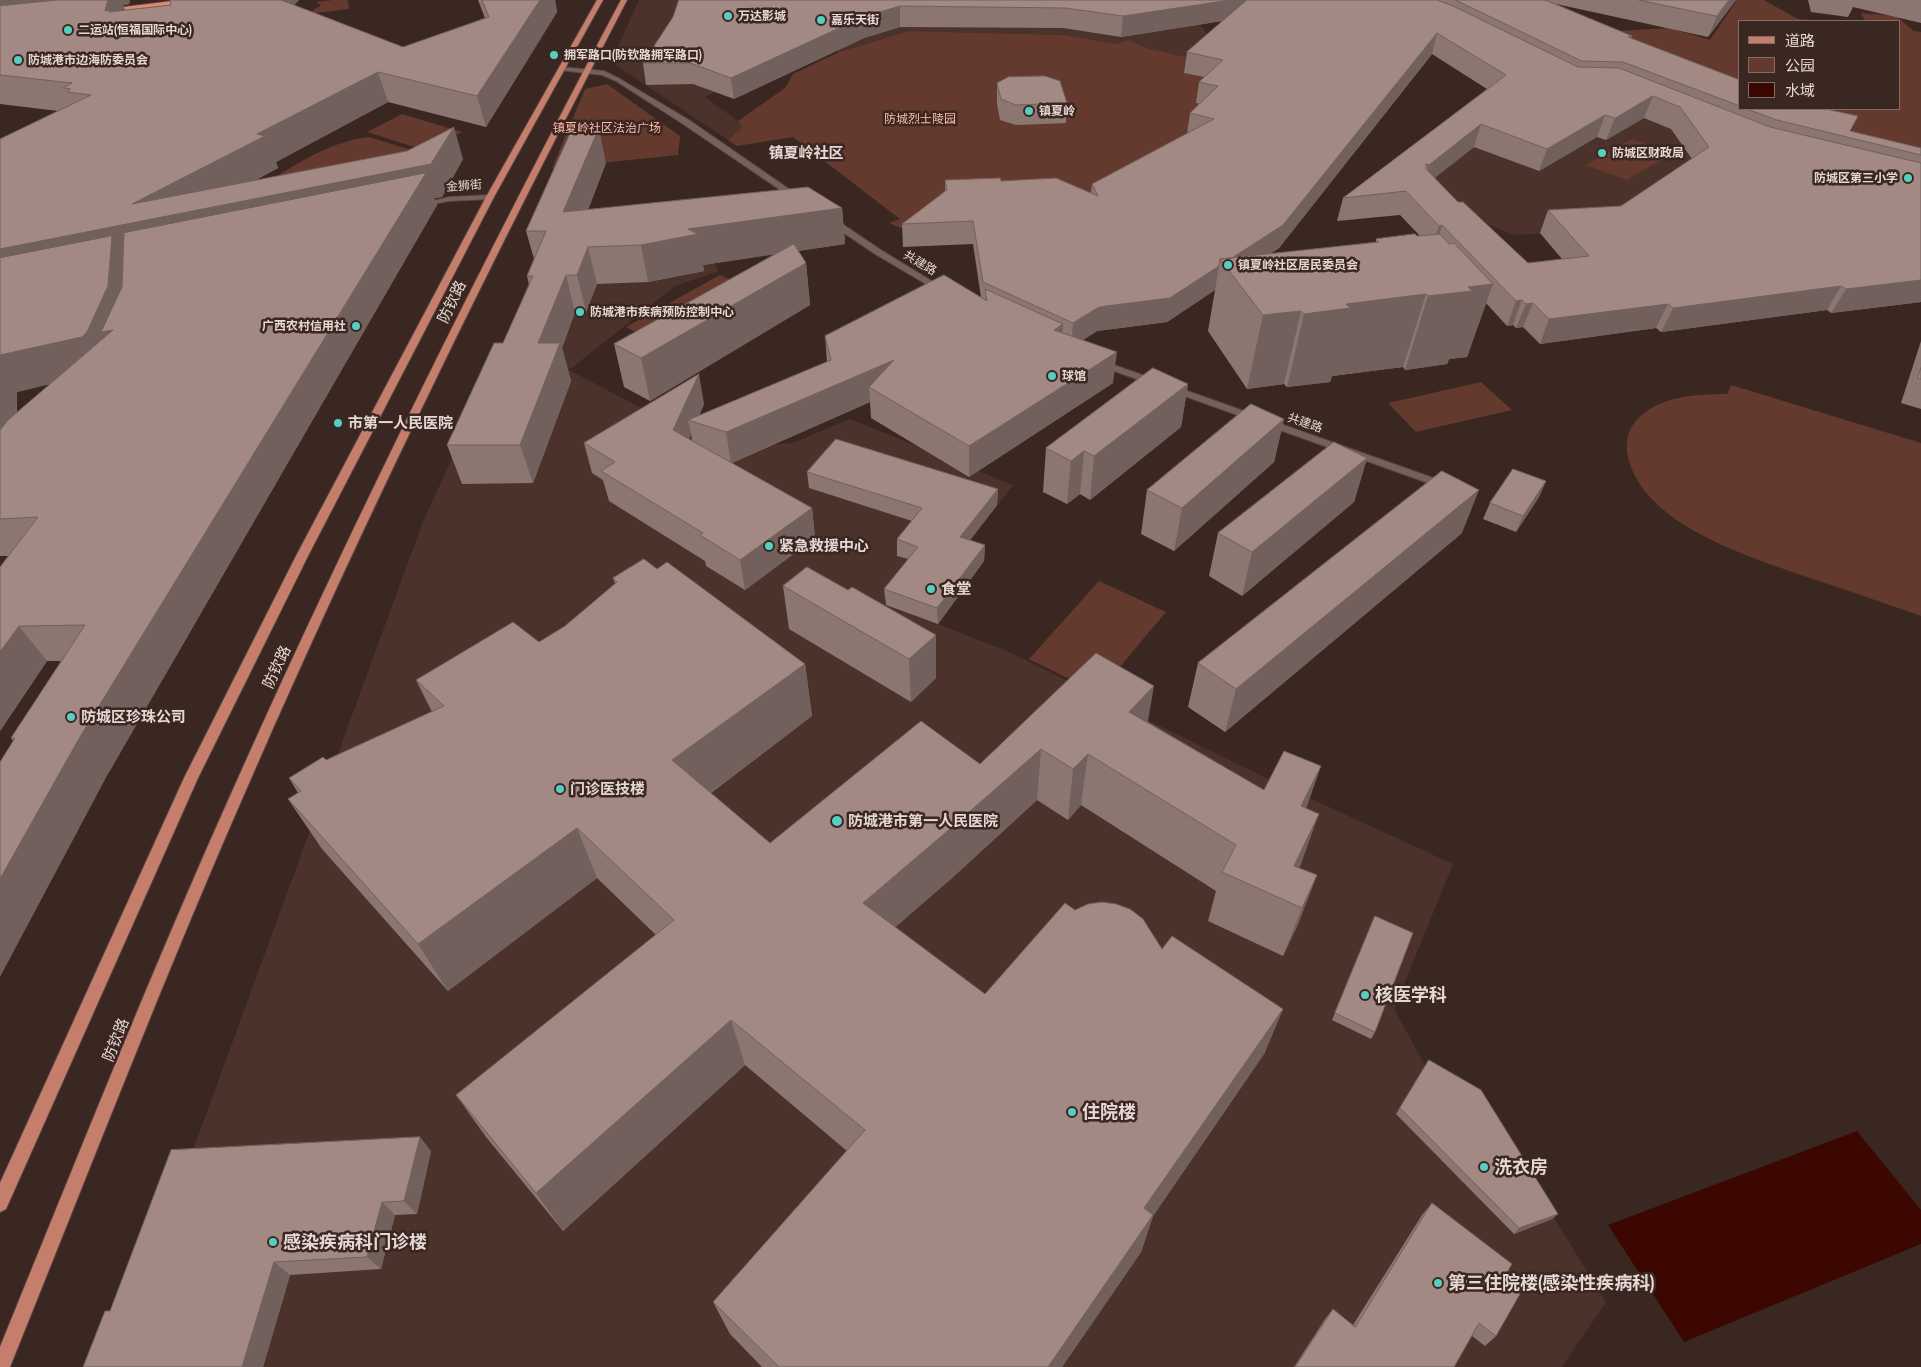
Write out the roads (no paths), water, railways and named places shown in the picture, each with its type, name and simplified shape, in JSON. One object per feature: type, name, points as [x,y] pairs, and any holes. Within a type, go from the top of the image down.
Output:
[{"type":"highway","points":[[98,12],[197,0]]},
{"type":"main road","points":[[590,0],[594,9]]},
{"type":"main road","name":"防钦路","points":[[0,1203],[191,778],[302,556],[490,197],[600,0]]},
{"type":"main road","name":"防钦路","points":[[2,1367],[155,988],[246,775],[364,520],[520,197],[624,0]]},
{"type":"main road","points":[[619,8],[628,0]]},
{"type":"street","points":[[561,70],[587,70],[604,73],[618,80],[686,122],[804,202]]},
{"type":"street","name":"金狮街","points":[[410,207],[448,199],[490,197]]},
{"type":"street","name":"共建路","points":[[820,213],[878,252],[949,294]]},
{"type":"street","name":"共建路","points":[[1091,360],[1435,482]]},
{"type":"water","points":[[1857,1131],[1921,1210],[1921,1244],[1684,1342],[1608,1225]]},
{"type":"place","name":"万达影城","points":[[728,16]]},
{"type":"place","name":"嘉乐天街","points":[[821,20]]},
{"type":"place","name":"二运站(恒福国际中心)","points":[[68,30]]},
{"type":"place","name":"拥军路口(防钦路拥军路口)","points":[[554,55]]},
{"type":"place","name":"防城港市边海防委员会","points":[[18,60]]},
{"type":"place","name":"镇夏岭","points":[[1029,111]]},
{"type":"place","name":"防城区财政局","points":[[1602,153]]},
{"type":"place","name":"防城区第三小学","points":[[1908,178]]},
{"type":"place","name":"镇夏岭社区居民委员会","points":[[1228,265]]},
{"type":"place","name":"防城港市疾病预防控制中心","points":[[580,312]]},
{"type":"place","name":"广西农村信用社","points":[[356,326]]},
{"type":"place","name":"球馆","points":[[1052,376]]},
{"type":"place","name":"市第一人民医院","points":[[338,423]]},
{"type":"place","name":"紧急救援中心","points":[[769,546]]},
{"type":"place","name":"食堂","points":[[931,589]]},
{"type":"place","name":"防城区珍珠公司","points":[[71,717]]},
{"type":"place","name":"门诊医技楼","points":[[560,789]]},
{"type":"place","name":"防城港市第一人民医院","points":[[837,821]]},
{"type":"place","name":"核医学科","points":[[1365,995]]},
{"type":"place","name":"住院楼","points":[[1072,1112]]},
{"type":"place","name":"洗衣房","points":[[1484,1167]]},
{"type":"place","name":"感染疾病科门诊楼","points":[[273,1242]]},
{"type":"place","name":"第三住院楼(感染性疾病科)","points":[[1438,1283]]},
{"type":"district","name":"镇夏岭社区","points":[[806,153]]},
{"type":"park label","name":"防城烈士陵园","points":[[920,119]]},
{"type":"park label","name":"镇夏岭社区法治广场","points":[[607,128]]}]
